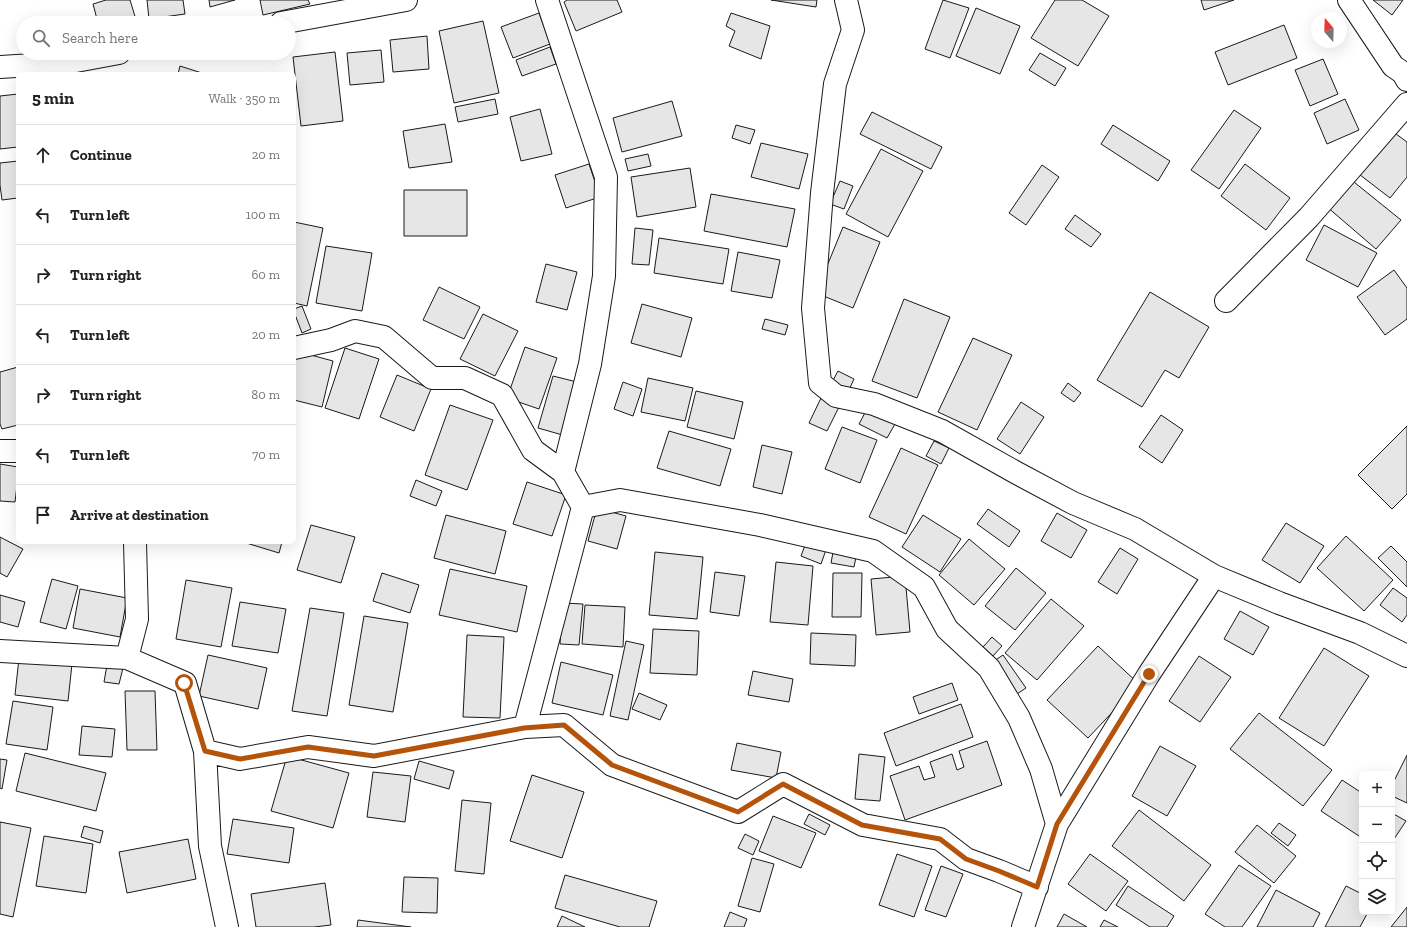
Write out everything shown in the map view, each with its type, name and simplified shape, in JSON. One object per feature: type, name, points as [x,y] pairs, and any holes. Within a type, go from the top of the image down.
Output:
[{"type":"street","points":[[296,20],[402,0]]},
{"type":"street","points":[[547,0],[606,177],[604,276],[590,364],[563,472]]},
{"type":"street","points":[[846,0],[853,30],[835,84],[822,193],[813,308],[820,383],[836,396],[874,404],[942,431],[1073,503],[1135,529],[1214,576],[1279,603],[1360,633],[1407,656]]},
{"type":"street","points":[[1349,0],[1393,66],[1404,73],[1407,80]]},
{"type":"street","points":[[0,67],[65,63],[81,60]]},
{"type":"street","points":[[1226,301],[1309,217],[1407,104]]},
{"type":"street","points":[[296,348],[331,340],[355,331],[384,337],[432,378],[465,378],[502,395],[533,450],[563,472],[583,507],[524,728]]},
{"type":"street","points":[[0,451],[16,452]]},
{"type":"street","points":[[583,507],[620,500],[760,525],[873,550],[924,587],[947,629],[989,668],[1019,718],[1041,769],[1057,824]]},
{"type":"street","points":[[127,658],[137,620],[135,544]]},
{"type":"street","points":[[1023,927],[1057,824],[1149,674],[1214,576]]},
{"type":"street","points":[[0,651],[127,658],[184,683],[205,751],[210,846],[227,927]]},
{"type":"street","points":[[205,751],[240,759],[308,747],[374,756],[524,728],[564,725],[612,765],[738,812],[783,784],[862,825],[940,839],[966,859],[1037,887]]},
{"type":"building","points":[[106,0],[130,0],[135,16],[96,16],[93,4]]},
{"type":"building","points":[[147,0],[183,0],[185,14],[171,16],[149,16]]},
{"type":"building","points":[[209,0],[235,0],[210,7]]},
{"type":"building","points":[[260,0],[308,0],[310,4],[263,15]]},
{"type":"building","points":[[567,0],[617,0],[622,12],[576,31],[564,2]]},
{"type":"building","points":[[771,0],[817,0],[816,7]]},
{"type":"building","points":[[943,0],[969,8],[950,58],[925,49]]},
{"type":"building","points":[[1055,0],[1082,0],[1109,16],[1078,66],[1031,38]]},
{"type":"building","points":[[1201,0],[1234,0],[1204,10]]},
{"type":"building","points":[[1373,0],[1403,0],[1392,15]]},
{"type":"building","points":[[976,8],[1020,26],[1000,74],[956,56]]},
{"type":"building","points":[[539,13],[550,44],[513,58],[501,27]]},
{"type":"building","points":[[731,13],[770,26],[761,59],[729,46],[735,31],[726,26]]},
{"type":"building","points":[[483,21],[499,93],[454,103],[439,31]]},
{"type":"building","points":[[1284,25],[1297,58],[1228,85],[1215,52]]},
{"type":"building","points":[[427,36],[429,69],[393,72],[390,40]]},
{"type":"building","points":[[550,47],[556,64],[522,76],[516,60]]},
{"type":"building","points":[[381,50],[384,82],[350,85],[347,53]]},
{"type":"building","points":[[335,52],[343,121],[301,126],[296,72],[295,72],[293,60],[296,60],[296,57]]},
{"type":"building","points":[[1040,53],[1066,68],[1055,86],[1029,70]]},
{"type":"building","points":[[1323,59],[1338,94],[1310,106],[1295,70]]},
{"type":"building","points":[[180,66],[199,72],[178,72]]},
{"type":"building","points":[[16,94],[16,147],[0,149],[0,96]]},
{"type":"building","points":[[495,99],[498,114],[458,122],[455,107]]},
{"type":"building","points":[[1345,99],[1359,130],[1327,144],[1314,113]]},
{"type":"building","points":[[672,101],[682,136],[622,152],[613,118]]},
{"type":"building","points":[[540,109],[552,154],[521,161],[510,117]]},
{"type":"building","points":[[1234,110],[1261,128],[1219,189],[1191,170]]},
{"type":"building","points":[[872,112],[942,147],[931,169],[860,134]]},
{"type":"building","points":[[445,124],[452,162],[409,168],[403,131]]},
{"type":"building","points":[[736,125],[755,130],[750,144],[732,138]]},
{"type":"building","points":[[1113,125],[1170,161],[1158,181],[1101,144]]},
{"type":"building","points":[[1388,128],[1407,142],[1407,177],[1390,198],[1355,171]]},
{"type":"building","points":[[761,143],[808,154],[799,189],[751,177]]},
{"type":"building","points":[[881,149],[923,171],[888,237],[846,214]]},
{"type":"building","points":[[648,154],[651,166],[628,171],[625,159]]},
{"type":"building","points":[[16,161],[16,198],[2,200],[0,163]]},
{"type":"building","points":[[589,164],[600,197],[566,208],[555,175]]},
{"type":"building","points":[[1245,164],[1290,198],[1266,230],[1221,196]]},
{"type":"building","points":[[1042,165],[1059,177],[1026,225],[1009,213]]},
{"type":"building","points":[[690,168],[696,207],[637,217],[631,177]]},
{"type":"building","points":[[1349,178],[1401,220],[1376,249],[1326,206]]},
{"type":"building","points":[[840,181],[853,186],[844,209],[830,204]]},
{"type":"building","points":[[404,190],[467,190],[467,236],[404,236]]},
{"type":"building","points":[[711,194],[795,209],[787,247],[704,231]]},
{"type":"building","points":[[1075,215],[1101,234],[1091,247],[1065,229]]},
{"type":"building","points":[[296,222],[323,228],[307,306],[296,303]]},
{"type":"building","points":[[1324,225],[1377,253],[1358,287],[1306,260]]},
{"type":"building","points":[[843,227],[880,242],[853,308],[816,293]]},
{"type":"building","points":[[635,228],[653,230],[649,265],[632,264]]},
{"type":"building","points":[[659,238],[729,249],[723,284],[654,273]]},
{"type":"building","points":[[326,246],[372,253],[362,311],[316,303]]},
{"type":"building","points":[[738,252],[780,260],[772,298],[731,291]]},
{"type":"building","points":[[546,264],[577,272],[567,310],[536,302]]},
{"type":"building","points":[[1394,270],[1407,288],[1407,319],[1385,335],[1357,297]]},
{"type":"building","points":[[439,287],[480,307],[464,339],[423,320]]},
{"type":"building","points":[[1150,292],[1209,327],[1179,378],[1165,370],[1142,407],[1097,380]]},
{"type":"building","points":[[904,299],[950,317],[917,398],[872,381]]},
{"type":"building","points":[[642,304],[692,318],[681,357],[631,343]]},
{"type":"building","points":[[302,306],[311,329],[302,333],[296,317],[296,308]]},
{"type":"building","points":[[483,314],[518,331],[495,376],[460,359]]},
{"type":"building","points":[[765,319],[788,325],[785,335],[762,329]]},
{"type":"building","points":[[973,338],[1012,355],[977,430],[938,412]]},
{"type":"building","points":[[525,347],[557,358],[539,409],[507,398]]},
{"type":"building","points":[[345,348],[379,359],[359,419],[325,408]]},
{"type":"building","points":[[296,351],[333,361],[322,407],[296,400]]},
{"type":"building","points":[[16,368],[16,426],[2,429],[0,424],[0,372]]},
{"type":"building","points":[[838,371],[854,379],[848,392],[831,384]]},
{"type":"building","points":[[397,375],[431,389],[414,431],[380,417]]},
{"type":"building","points":[[553,376],[581,383],[566,436],[538,428]]},
{"type":"building","points":[[648,378],[693,388],[685,421],[641,412]]},
{"type":"building","points":[[623,382],[642,389],[633,416],[614,409]]},
{"type":"building","points":[[1068,383],[1081,393],[1074,402],[1061,393]]},
{"type":"building","points":[[696,391],[743,402],[734,439],[687,427]]},
{"type":"building","points":[[821,398],[839,407],[827,431],[809,423]]},
{"type":"building","points":[[1021,402],[1044,417],[1020,454],[997,439]]},
{"type":"building","points":[[450,405],[493,420],[467,490],[425,475]]},
{"type":"building","points":[[867,409],[895,424],[887,438],[859,424]]},
{"type":"building","points":[[1161,415],[1183,430],[1162,463],[1139,447]]},
{"type":"building","points":[[1407,426],[1407,494],[1392,509],[1358,475]]},
{"type":"building","points":[[842,427],[877,440],[860,483],[825,469]]},
{"type":"building","points":[[669,431],[731,449],[720,486],[657,468]]},
{"type":"building","points":[[934,441],[949,448],[941,464],[926,456]]},
{"type":"building","points":[[762,445],[792,452],[782,494],[753,487]]},
{"type":"building","points":[[901,448],[938,465],[906,534],[869,517]]},
{"type":"building","points":[[0,464],[16,467],[15,502],[0,501]]},
{"type":"building","points":[[416,480],[442,491],[436,506],[410,496]]},
{"type":"building","points":[[527,482],[566,495],[552,536],[513,524]]},
{"type":"building","points":[[597,508],[626,516],[617,549],[588,541]]},
{"type":"building","points":[[988,509],[1020,531],[1009,547],[977,524]]},
{"type":"building","points":[[1057,513],[1087,530],[1071,558],[1041,541]]},
{"type":"building","points":[[446,515],[506,531],[495,574],[434,558]]},
{"type":"building","points":[[923,515],[961,539],[940,572],[902,547]]},
{"type":"building","points":[[1286,523],[1324,546],[1300,583],[1262,560]]},
{"type":"building","points":[[311,525],[355,537],[341,583],[297,570]]},
{"type":"building","points":[[1346,536],[1393,580],[1364,611],[1317,568]]},
{"type":"building","points":[[0,537],[23,549],[7,577],[0,573]]},
{"type":"building","points":[[969,539],[1005,569],[974,605],[939,575]]},
{"type":"building","points":[[807,540],[827,547],[821,564],[801,556]]},
{"type":"building","points":[[250,544],[281,544],[279,553]]},
{"type":"building","points":[[1391,546],[1407,562],[1407,587],[1378,558]]},
{"type":"building","points":[[834,547],[857,552],[854,567],[831,563]]},
{"type":"building","points":[[1120,548],[1138,559],[1117,594],[1098,582]]},
{"type":"building","points":[[655,552],[703,557],[697,619],[649,615]]},
{"type":"building","points":[[776,562],[813,566],[808,625],[770,622]]},
{"type":"building","points":[[1016,568],[1046,593],[1015,630],[985,606]]},
{"type":"building","points":[[450,569],[527,586],[517,632],[439,615]]},
{"type":"building","points":[[715,572],[745,576],[739,616],[710,612]]},
{"type":"building","points":[[382,573],[419,585],[410,613],[373,601]]},
{"type":"building","points":[[833,573],[862,573],[861,617],[832,617]]},
{"type":"building","points":[[905,576],[910,632],[876,635],[871,579]]},
{"type":"building","points":[[52,579],[78,586],[66,629],[40,622]]},
{"type":"building","points":[[186,580],[232,588],[221,647],[176,639]]},
{"type":"building","points":[[1393,588],[1407,598],[1407,615],[1402,622],[1380,605]]},
{"type":"building","points":[[80,589],[127,598],[120,637],[73,628]]},
{"type":"building","points":[[0,595],[25,602],[18,627],[0,622]]},
{"type":"building","points":[[1051,599],[1084,626],[1037,680],[1005,653]]},
{"type":"building","points":[[240,602],[286,609],[278,653],[232,646]]},
{"type":"building","points":[[563,603],[583,604],[579,645],[560,644]]},
{"type":"building","points":[[585,605],[625,607],[623,647],[582,644]]},
{"type":"building","points":[[310,608],[344,613],[327,716],[292,711]]},
{"type":"building","points":[[1240,611],[1269,627],[1253,655],[1224,639]]},
{"type":"building","points":[[364,616],[408,623],[393,712],[349,705]]},
{"type":"building","points":[[653,629],[699,631],[697,675],[650,673]]},
{"type":"building","points":[[811,633],[856,635],[855,666],[810,664]]},
{"type":"building","points":[[467,635],[504,637],[500,718],[463,717]]},
{"type":"building","points":[[992,637],[1002,646],[993,656],[983,647]]},
{"type":"building","points":[[626,641],[644,645],[628,720],[610,716]]},
{"type":"building","points":[[1098,646],[1139,684],[1088,738],[1047,700]]},
{"type":"building","points":[[1324,648],[1369,676],[1324,746],[1279,718]]},
{"type":"building","points":[[208,655],[267,668],[258,709],[199,696]]},
{"type":"building","points":[[1003,655],[1026,688],[1017,694],[994,661]]},
{"type":"building","points":[[1199,656],[1231,677],[1200,722],[1169,701]]},
{"type":"building","points":[[19,658],[72,664],[68,701],[15,695]]},
{"type":"building","points":[[561,662],[613,675],[603,715],[552,703]]},
{"type":"building","points":[[107,665],[123,668],[119,684],[104,682]]},
{"type":"building","points":[[753,671],[793,679],[789,702],[748,695]]},
{"type":"building","points":[[952,683],[958,700],[919,714],[913,697]]},
{"type":"building","points":[[125,691],[155,691],[157,750],[127,750]]},
{"type":"building","points":[[639,693],[667,705],[660,720],[632,709]]},
{"type":"building","points":[[13,701],[53,707],[47,750],[6,744]]},
{"type":"building","points":[[961,704],[973,737],[896,766],[884,733]]},
{"type":"building","points":[[1259,713],[1332,770],[1303,806],[1230,749]]},
{"type":"building","points":[[82,726],[115,729],[112,757],[79,755]]},
{"type":"building","points":[[987,741],[1002,785],[905,820],[890,776],[919,766],[924,780],[935,777],[930,762],[952,754],[957,770],[964,767],[959,751]]},
{"type":"building","points":[[737,743],[781,752],[776,778],[731,770]]},
{"type":"building","points":[[1160,746],[1196,766],[1167,816],[1132,796]]},
{"type":"building","points":[[25,753],[106,773],[96,811],[16,791]]},
{"type":"building","points":[[859,754],[885,757],[880,801],[855,799]]},
{"type":"building","points":[[1407,755],[1407,803],[1395,797],[1395,779]]},
{"type":"building","points":[[287,756],[349,773],[333,828],[271,811]]},
{"type":"building","points":[[0,759],[7,760],[2,789],[0,788]]},
{"type":"building","points":[[419,761],[454,771],[449,789],[414,779]]},
{"type":"building","points":[[373,772],[411,776],[405,822],[367,817]]},
{"type":"building","points":[[532,775],[584,792],[562,858],[510,841]]},
{"type":"building","points":[[1342,780],[1359,791],[1359,836],[1321,811]]},
{"type":"building","points":[[462,800],[491,803],[484,874],[455,871]]},
{"type":"building","points":[[1139,810],[1211,865],[1184,901],[1112,846]]},
{"type":"building","points":[[809,814],[830,825],[825,835],[804,824]]},
{"type":"building","points":[[1395,815],[1406,821],[1395,838]]},
{"type":"building","points":[[773,816],[816,833],[801,868],[759,851]]},
{"type":"building","points":[[233,819],[294,828],[289,863],[227,854]]},
{"type":"building","points":[[0,822],[31,828],[13,917],[0,914]]},
{"type":"building","points":[[1279,823],[1296,835],[1288,846],[1271,833]]},
{"type":"building","points":[[1257,825],[1296,856],[1274,883],[1235,852]]},
{"type":"building","points":[[84,826],[103,831],[100,843],[81,837]]},
{"type":"building","points":[[745,834],[759,841],[753,855],[738,848]]},
{"type":"building","points":[[44,836],[93,844],[86,893],[36,886]]},
{"type":"building","points":[[188,839],[196,879],[127,893],[119,852]]},
{"type":"building","points":[[897,854],[932,866],[914,917],[879,905]]},
{"type":"building","points":[[1090,854],[1128,881],[1106,911],[1068,884]]},
{"type":"building","points":[[752,858],[774,864],[760,912],[738,906]]},
{"type":"building","points":[[1239,865],[1271,886],[1242,927],[1225,927],[1205,914]]},
{"type":"building","points":[[941,866],[963,874],[946,917],[925,910]]},
{"type":"building","points":[[565,875],[657,901],[649,927],[620,927],[555,908]]},
{"type":"building","points":[[404,877],[438,878],[437,913],[402,912]]},
{"type":"building","points":[[325,883],[331,925],[314,927],[256,927],[251,894]]},
{"type":"building","points":[[1128,886],[1174,916],[1167,927],[1150,927],[1116,905]]},
{"type":"building","points":[[1346,886],[1359,892],[1359,915],[1366,915],[1360,927],[1325,927]]},
{"type":"building","points":[[1276,890],[1320,913],[1313,927],[1257,927]]},
{"type":"building","points":[[1407,907],[1407,927],[1391,927]]},
{"type":"building","points":[[730,912],[747,919],[744,927],[724,927]]},
{"type":"building","points":[[1064,914],[1087,927],[1057,927]]},
{"type":"building","points":[[562,916],[585,927],[557,927]]},
{"type":"building","points":[[358,920],[411,927],[357,927]]},
{"type":"building","points":[[1104,920],[1118,927],[1100,927]]},
{"type":"route","points":[[184,683],[205,751],[240,759],[308,747],[374,756],[524,728],[564,725],[612,765],[738,812],[783,784],[862,825],[940,839],[966,859],[1037,887],[1057,824],[1149,674]]}]
